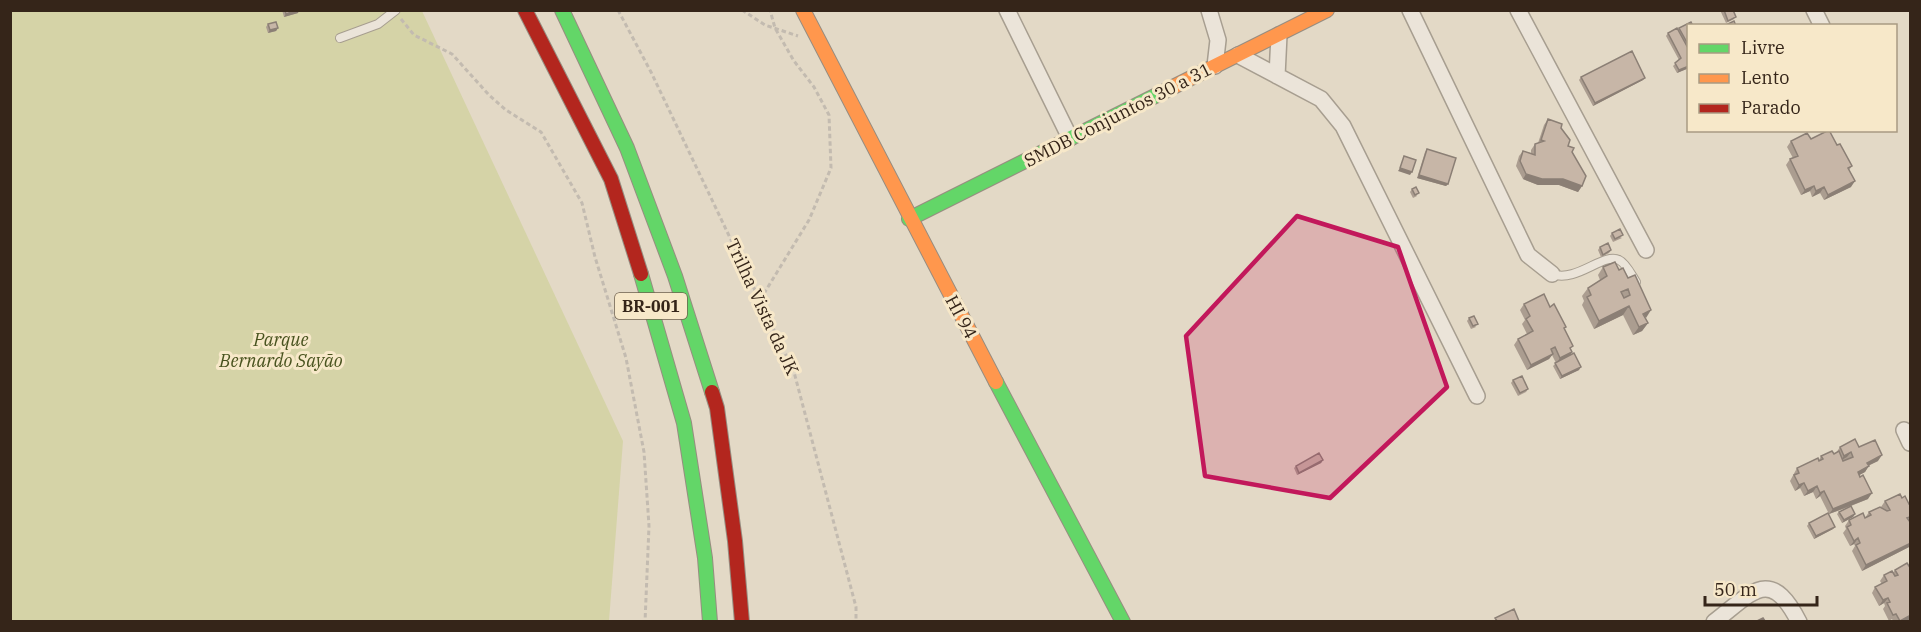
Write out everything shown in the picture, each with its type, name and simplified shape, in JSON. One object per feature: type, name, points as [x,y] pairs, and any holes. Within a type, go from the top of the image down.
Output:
[{"type":"main road","name":"BR-001","points":[[525,10],[610,179],[652,311],[684,423],[705,558],[710,621]]},
{"type":"main road","name":"BR-001","points":[[562,10],[627,148],[675,276],[717,408],[735,541],[742,621]]},
{"type":"main road","name":"HI 94","points":[[802,10],[909,219],[1123,621]]},
{"type":"main road","name":"SMDB Conjuntos 30 a 31","points":[[909,219],[1327,10]]},
{"type":"street","points":[[1007,10],[1070,138]]},
{"type":"street","points":[[1209,10],[1218,40],[1215,66]]},
{"type":"street","points":[[1410,10],[1528,255],[1552,274]]},
{"type":"street","points":[[1518,10],[1646,250]]},
{"type":"street","points":[[1814,10],[1821,24]]},
{"type":"street","points":[[1277,76],[1279,35]]},
{"type":"street","points":[[1238,55],[1321,99],[1342,126],[1477,396]]},
{"type":"street","points":[[1714,621],[1755,591],[1765,587],[1774,589],[1783,596],[1799,621]]},
{"type":"lane","points":[[340,38],[378,24],[397,10]]},
{"type":"lane","points":[[1552,274],[1562,277],[1576,274],[1612,258],[1621,261],[1639,286]]},
{"type":"path","points":[[397,10],[414,36],[452,54],[489,95],[542,132],[582,203],[595,257],[626,358],[644,452],[649,526],[645,621]]},
{"type":"path","name":"Trilha Vista da JK","points":[[618,10],[651,72],[794,372],[856,607],[856,621]]},
{"type":"path","points":[[742,10],[775,28],[819,44]]},
{"type":"path","points":[[760,300],[809,220],[831,168],[829,116],[814,87],[794,61],[775,28],[770,10]]},
{"type":"highlighted area","points":[[1297,216],[1398,247],[1447,387],[1330,498],[1205,476],[1186,336]]},
{"type":"green space","name":"Parque Bernardo Sayão","points":[[10,11],[422,11],[623,441],[609,621],[11,621]]},
{"type":"building","points":[[285,10],[297,10],[286,14]]},
{"type":"building","points":[[1724,10],[1733,10],[1736,17],[1728,21]]},
{"type":"building","points":[[276,22],[278,28],[270,30],[268,24]]},
{"type":"building","points":[[1687,24],[1687,42],[1679,28]]},
{"type":"building","points":[[1677,28],[1687,46],[1687,67],[1679,70],[1675,63],[1681,58],[1668,33]]},
{"type":"building","points":[[1632,51],[1645,78],[1595,103],[1581,77]]},
{"type":"building","points":[[1548,119],[1562,124],[1561,128],[1570,140],[1568,146],[1574,148],[1572,152],[1586,176],[1582,186],[1563,179],[1542,179],[1526,174],[1520,161],[1523,151],[1535,155],[1535,144],[1544,141],[1541,140]]},
{"type":"building","points":[[1830,132],[1837,145],[1840,144],[1852,166],[1848,168],[1855,181],[1828,195],[1824,187],[1816,191],[1814,186],[1805,190],[1790,159],[1798,156],[1791,141],[1807,133],[1811,139]]},
{"type":"building","points":[[1427,149],[1456,158],[1448,184],[1419,175]]},
{"type":"building","points":[[1404,156],[1416,160],[1412,172],[1400,168]]},
{"type":"building","points":[[1416,187],[1419,193],[1415,195],[1412,189]]},
{"type":"building","points":[[1620,229],[1623,235],[1615,239],[1612,233]]},
{"type":"building","points":[[1608,243],[1611,250],[1603,255],[1600,247]]},
{"type":"building","points":[[1615,262],[1619,270],[1623,268],[1628,278],[1635,275],[1651,310],[1643,314],[1648,323],[1639,327],[1629,306],[1599,321],[1587,297],[1591,295],[1588,288],[1607,276],[1603,267]],"holes":[[[1628,289],[1630,295],[1624,298],[1621,292]]]},
{"type":"building","points":[[1544,294],[1550,307],[1554,304],[1566,327],[1564,328],[1573,346],[1570,348],[1572,352],[1560,358],[1555,347],[1551,349],[1553,354],[1531,365],[1518,339],[1533,331],[1526,319],[1530,316],[1524,304]]},
{"type":"building","points":[[1474,316],[1478,324],[1473,326],[1469,318]]},
{"type":"building","points":[[1574,353],[1581,367],[1562,376],[1555,363]]},
{"type":"building","points":[[1522,376],[1528,389],[1520,393],[1513,380]]},
{"type":"building","points":[[1855,439],[1859,447],[1875,440],[1882,455],[1867,463],[1869,466],[1858,472],[1860,477],[1863,475],[1872,493],[1833,509],[1824,491],[1820,493],[1817,486],[1808,491],[1804,483],[1799,485],[1794,475],[1799,473],[1797,468],[1818,458],[1819,461],[1823,459],[1821,456],[1832,451],[1834,454],[1839,451],[1843,461],[1853,457],[1851,452],[1844,456],[1840,447]]},
{"type":"building","points":[[1319,453],[1323,460],[1299,473],[1296,466]]},
{"type":"building","points":[[1900,494],[1902,498],[1905,496],[1909,504],[1911,503],[1911,519],[1907,518],[1911,522],[1911,543],[1866,565],[1856,545],[1860,543],[1858,538],[1854,541],[1847,527],[1851,525],[1849,520],[1863,513],[1865,518],[1871,515],[1869,512],[1880,507],[1887,511],[1890,510],[1885,501]]},
{"type":"building","points":[[1851,506],[1855,514],[1844,520],[1839,512]]},
{"type":"building","points":[[1828,513],[1835,527],[1816,536],[1809,523]]},
{"type":"building","points":[[1907,563],[1911,569],[1911,615],[1900,621],[1896,614],[1893,615],[1887,603],[1890,602],[1888,598],[1883,600],[1875,587],[1887,581],[1884,575],[1892,571],[1895,576],[1898,575],[1895,570]]},
{"type":"building","points":[[1514,609],[1519,621],[1497,621],[1495,618]]},
{"type":"traffic: fast","points":[[562,10],[627,148],[675,276],[712,392]]},
{"type":"traffic: fast","points":[[909,219],[1167,90]]},
{"type":"traffic: fast","points":[[641,274],[684,423],[705,558],[710,622]]},
{"type":"traffic: fast","points":[[996,382],[1123,622]]},
{"type":"traffic: slow","points":[[803,10],[996,382]]},
{"type":"traffic: slow","points":[[1167,90],[1327,10]]},
{"type":"traffic: jam","points":[[525,10],[611,179],[641,274]]},
{"type":"traffic: jam","points":[[712,392],[717,408],[735,541],[742,622]]}]
